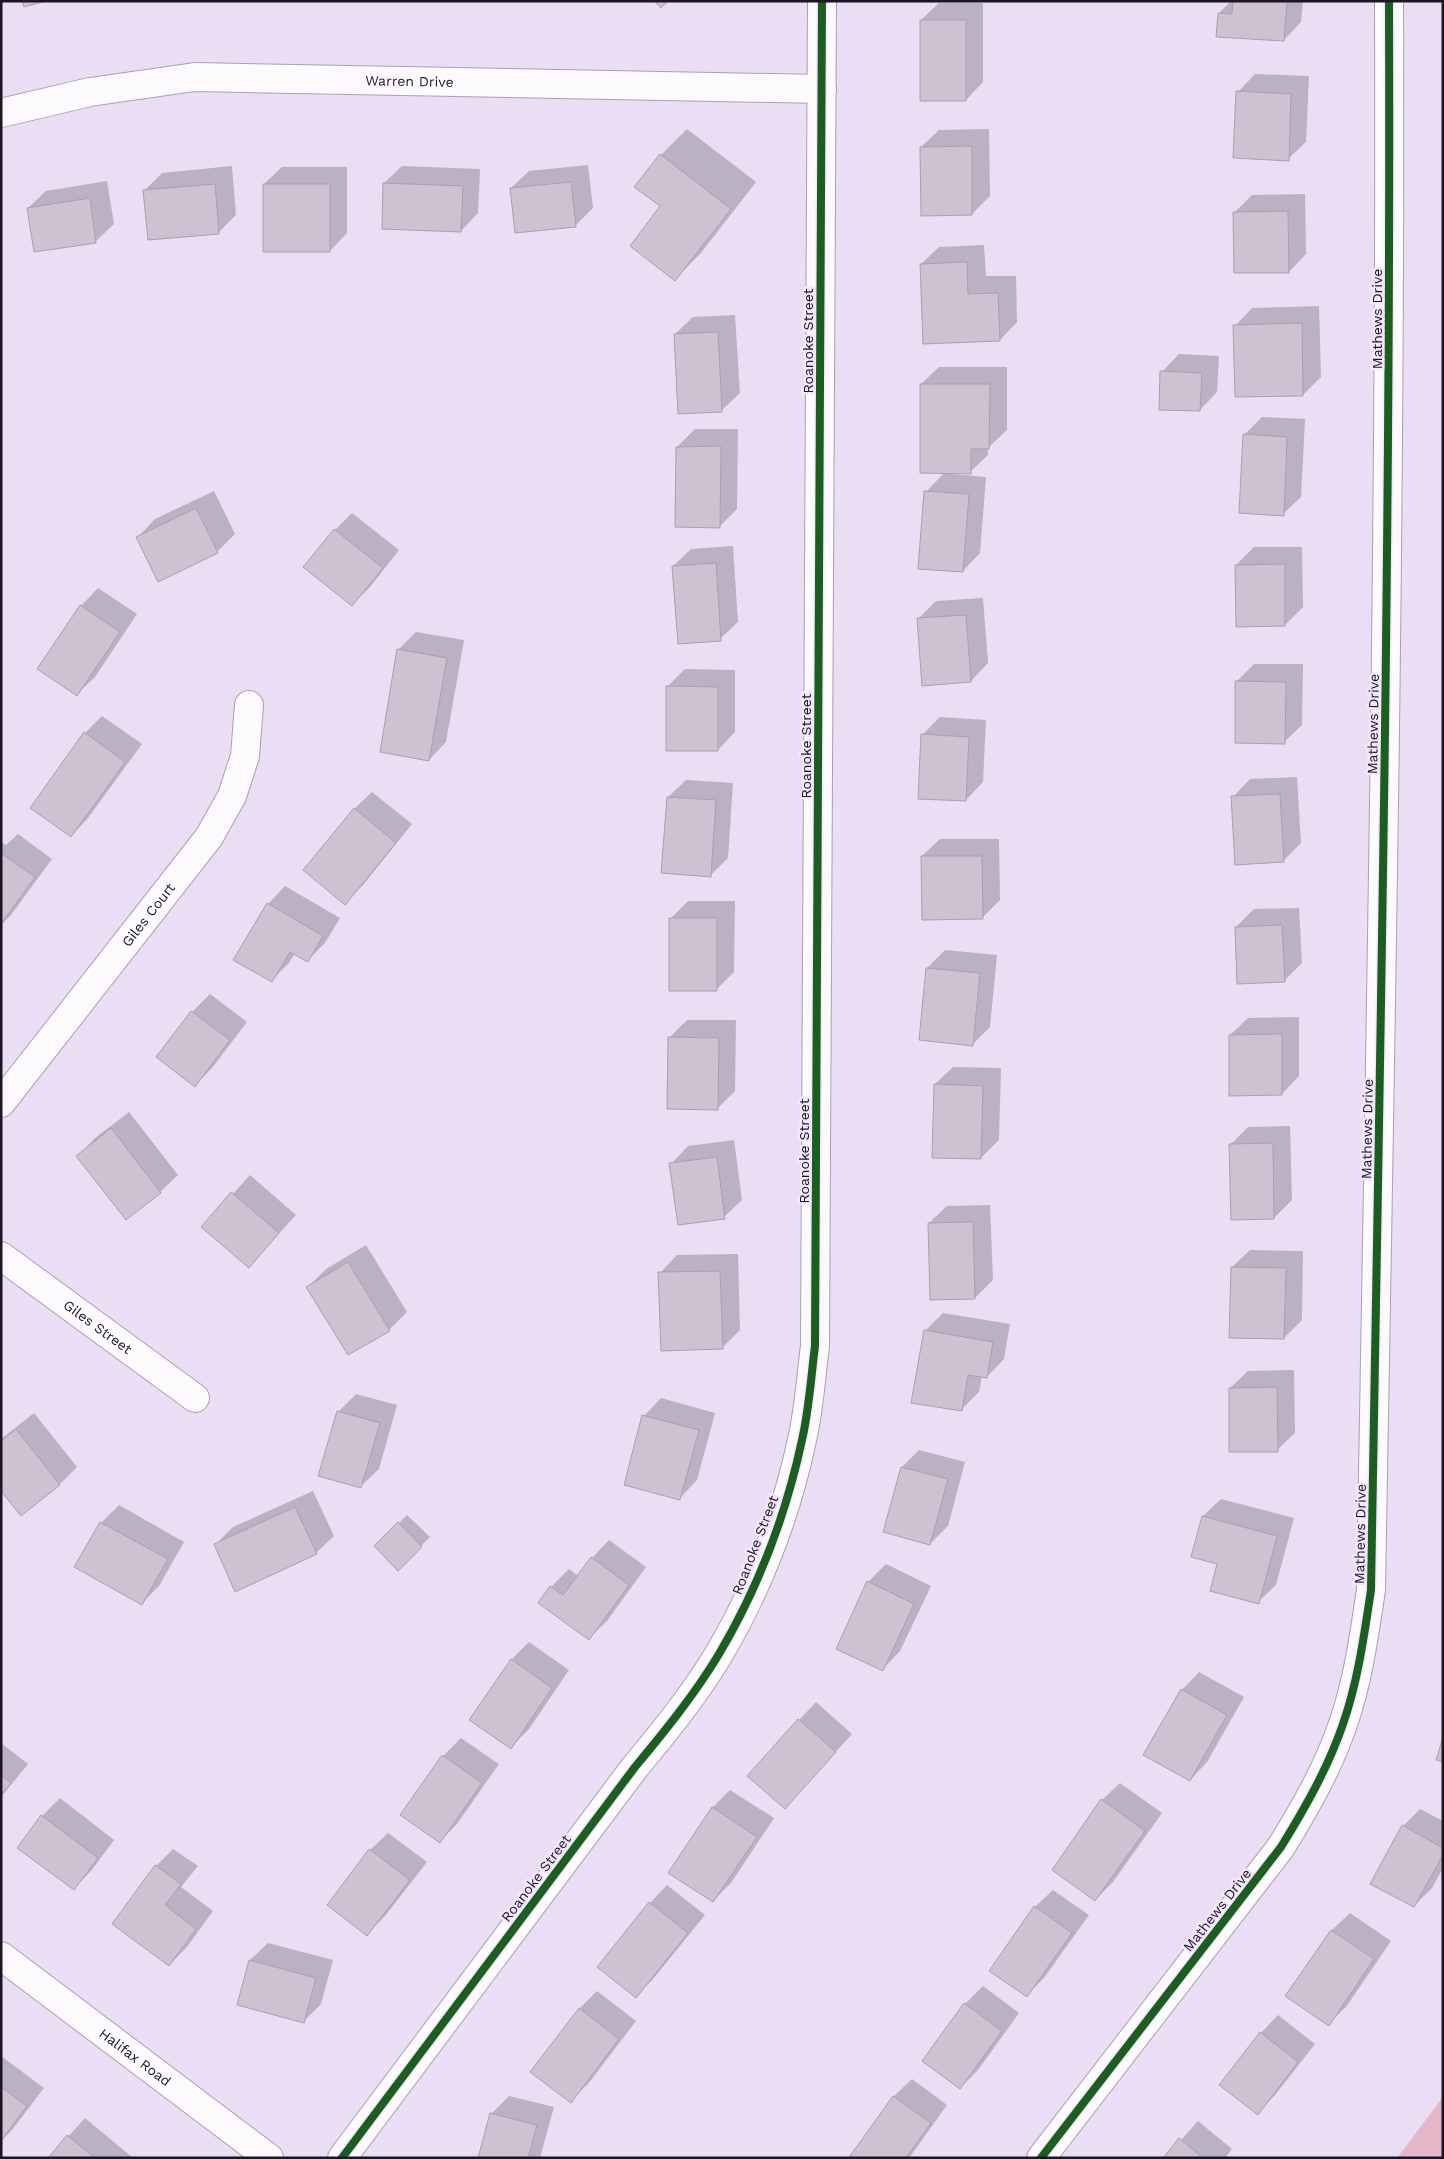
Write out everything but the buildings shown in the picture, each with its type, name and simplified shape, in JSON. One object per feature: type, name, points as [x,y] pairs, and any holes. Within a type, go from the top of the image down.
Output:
[{"type":"street","name":"Roanoke Street","points":[[342,2158],[635,1766],[675,1719],[718,1654],[755,1586],[783,1513],[803,1439],[815,1346],[822,1]]},
{"type":"street","name":"Mathews Drive","points":[[1041,2158],[1282,1847],[1310,1800],[1343,1725],[1361,1658],[1371,1590],[1384,826],[1390,302],[1389,1]]},
{"type":"street","name":"Warren Drive","points":[[1,113],[90,92],[195,77],[822,89]]},
{"type":"street","name":"Giles Court","points":[[1,1103],[209,837],[232,796],[245,756],[250,705]]},
{"type":"street","name":"Giles Street","points":[[1,1256],[195,1398]]},
{"type":"street","name":"Halifax Road","points":[[1,1956],[269,2158]]},
{"type":"shaded area","points":[[1443,2097],[1443,2158],[1397,2158]]},
{"type":"cycle path","points":[[342,2158],[710,1669],[746,1603],[769,1550],[788,1496],[802,1440],[815,1346],[822,1]]},
{"type":"cycle path","points":[[1041,2158],[1281,1847],[1307,1803],[1337,1740],[1357,1675],[1366,1624],[1371,1590],[1384,796],[1389,1]]}]
